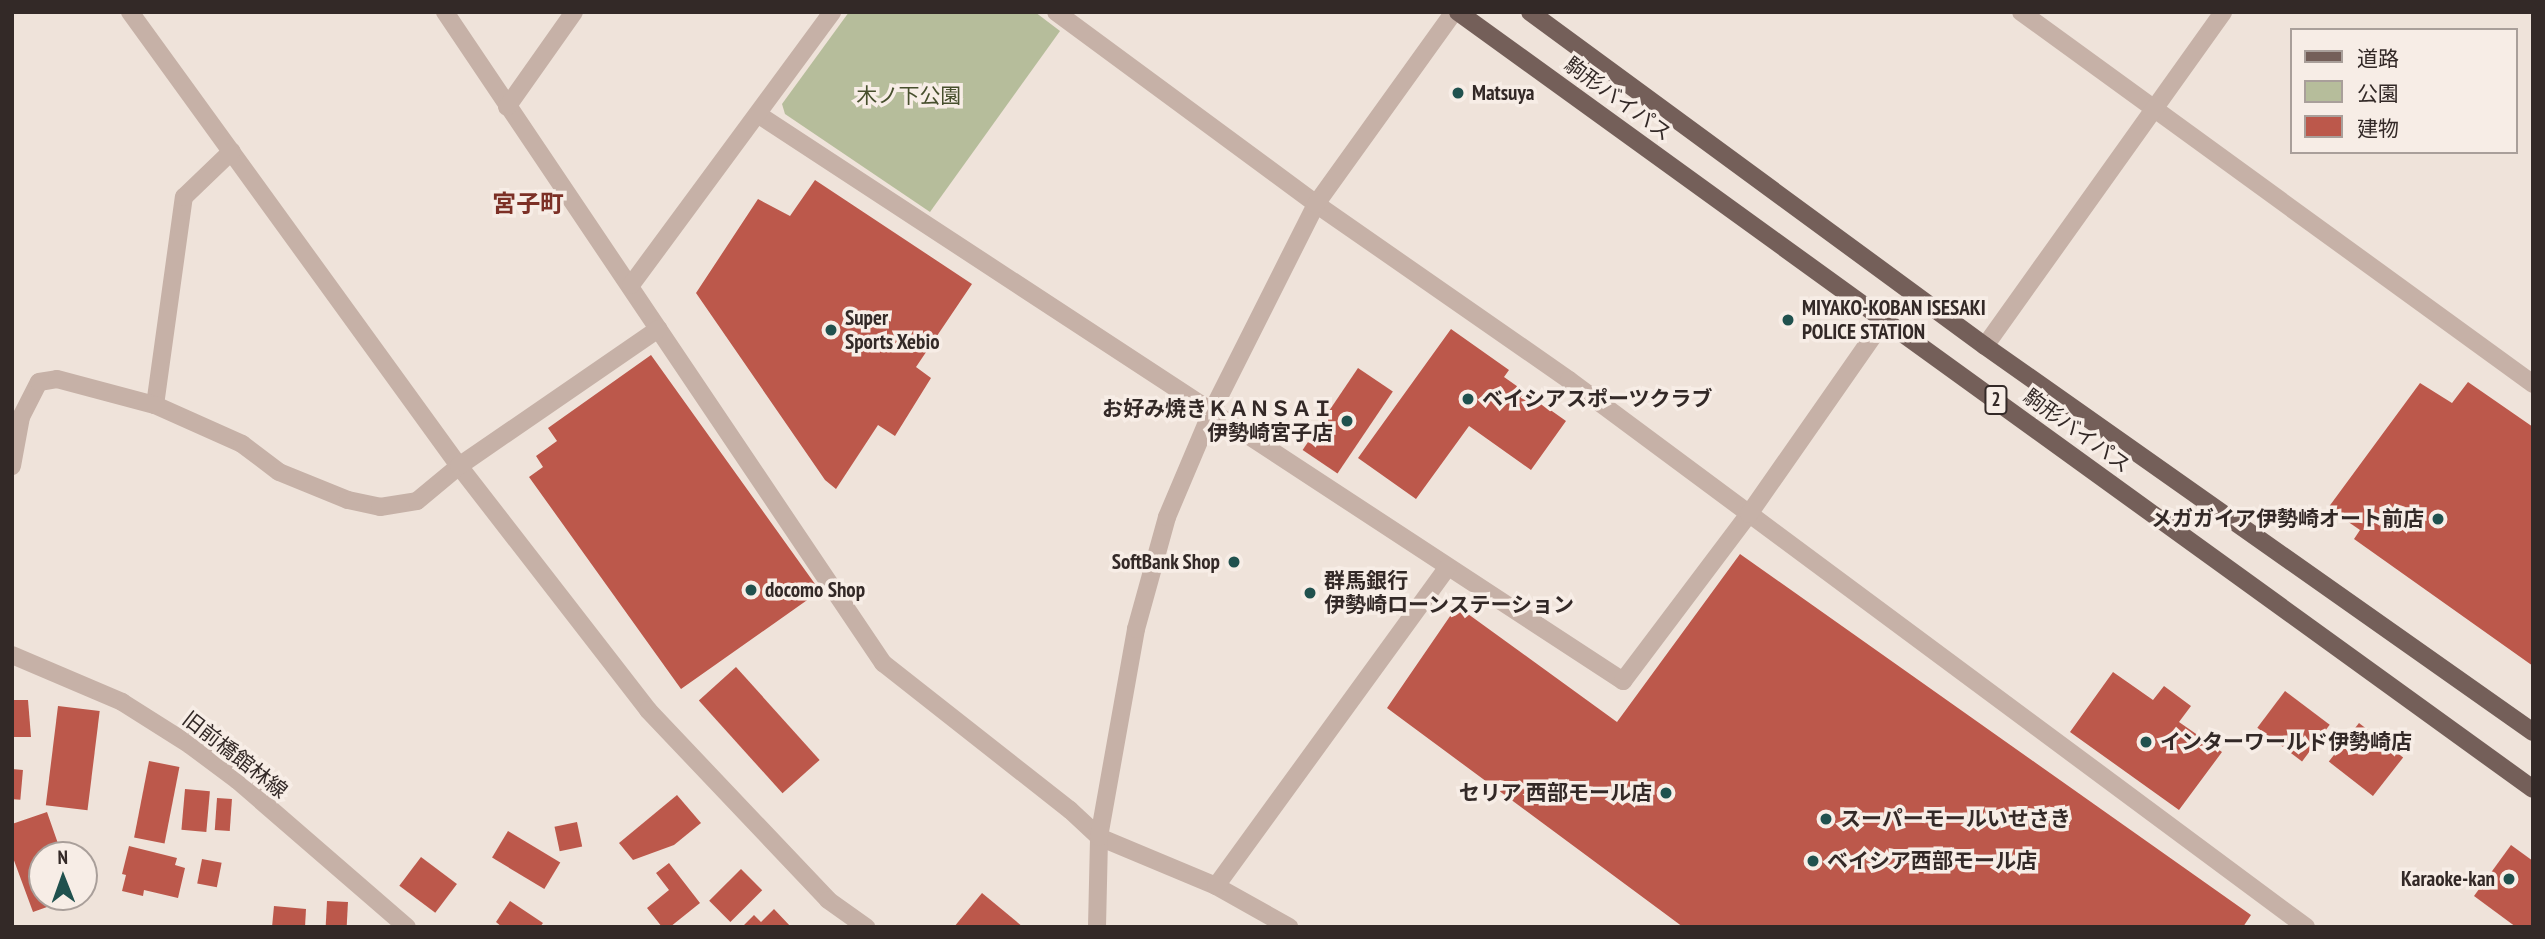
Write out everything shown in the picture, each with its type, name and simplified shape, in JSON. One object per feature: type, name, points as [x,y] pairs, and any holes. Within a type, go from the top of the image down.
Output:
[{"type":"main road","name":"駒形バイパス","points":[[1456,12],[2533,789]]},
{"type":"main road","name":"駒形バイパス","points":[[1530,12],[1985,346],[2533,732]]},
{"type":"street","points":[[445,12],[883,663],[1070,810],[1099,837],[1216,886],[1289,927]]},
{"type":"street","points":[[507,107],[574,12]]},
{"type":"street","points":[[631,285],[760,115],[832,12]]},
{"type":"street","points":[[1056,12],[1316,204],[1569,380],[2306,927]]},
{"type":"street","points":[[1097,927],[1099,837],[1136,629],[1167,517],[1211,413],[1316,204],[1456,12]]},
{"type":"street","points":[[2021,12],[2533,384]]},
{"type":"street","points":[[1985,346],[2223,12]]},
{"type":"street","points":[[132,13],[459,466],[648,710],[828,900],[866,927]]},
{"type":"street","points":[[760,115],[1623,681],[1749,514],[1885,319]]},
{"type":"street","points":[[155,405],[184,197],[232,151]]},
{"type":"street","points":[[12,466],[17,416],[39,382],[57,379],[155,405],[242,444],[279,472],[348,500],[380,507],[416,501],[459,466],[658,329]]},
{"type":"street","points":[[1216,886],[1448,567]]},
{"type":"street","name":"旧前橋館林線","points":[[12,655],[122,702],[190,745],[237,780],[407,927]]},
{"type":"green space","name":"木ノ下公園","points":[[849,12],[1035,12],[1060,31],[930,212],[785,114],[782,104]]},
{"type":"building","name":"Super Sports Xebio","points":[[815,180],[972,284],[916,367],[931,378],[895,436],[878,425],[836,489],[825,480],[696,293],[758,199],[790,216]]},
{"type":"building","name":"ベイシアスポーツクラブ","points":[[1451,329],[1509,370],[1504,377],[1566,421],[1531,470],[1469,426],[1416,499],[1358,458]]},
{"type":"building","points":[[651,355],[820,591],[681,689],[529,477],[543,467],[536,456],[557,441],[548,428]]},
{"type":"building","name":"お好み焼きＫＡＮＳＡＩ 伊勢崎宮子店","points":[[1358,368],[1393,391],[1337,474],[1303,450]]},
{"type":"building","name":"メガガイア伊勢崎オート前店","points":[[2468,382],[2533,427],[2533,666],[2354,539],[2360,530],[2328,508],[2420,383],[2452,403]]},
{"type":"building","name":"スーパーモールいせさき","points":[[1740,554],[2251,915],[2243,927],[1683,927],[1387,708],[1457,606],[1617,722]]},
{"type":"building","points":[[736,667],[820,760],[782,793],[699,700]]},
{"type":"building","name":"インターワールド伊勢崎店","points":[[2113,672],[2153,700],[2164,686],[2191,706],[2179,722],[2222,752],[2179,810],[2070,732]]},
{"type":"building","points":[[2285,691],[2330,725],[2302,761],[2257,728]]},
{"type":"building","points":[[12,700],[28,700],[31,737],[12,737]]},
{"type":"building","points":[[58,706],[100,711],[88,810],[46,805]]},
{"type":"building","points":[[2359,723],[2403,757],[2373,796],[2329,762]]},
{"type":"building","points":[[149,761],[179,767],[165,843],[134,838]]},
{"type":"building","points":[[12,769],[23,770],[20,800],[12,799]]},
{"type":"building","points":[[185,789],[210,791],[206,832],[181,830]]},
{"type":"building","points":[[677,795],[701,823],[674,845],[633,860],[619,843]]},
{"type":"building","points":[[217,798],[232,799],[230,831],[215,830]]},
{"type":"building","points":[[47,812],[57,841],[28,841],[28,898],[12,855],[12,824]]},
{"type":"building","points":[[577,822],[582,846],[560,851],[555,827]]},
{"type":"building","points":[[508,831],[560,862],[544,889],[492,858]]},
{"type":"building","name":"Karaoke-kan","points":[[2511,845],[2533,861],[2533,927],[2516,927],[2474,896]]},
{"type":"building","points":[[129,846],[177,858],[175,865],[185,868],[178,898],[144,890],[143,896],[122,891],[126,875],[122,874]]},
{"type":"building","points":[[421,857],[457,884],[435,913],[399,886]]},
{"type":"building","points":[[202,859],[222,863],[217,887],[197,884]]},
{"type":"building","points":[[669,863],[700,903],[670,927],[662,927],[647,908],[669,890],[656,873]]},
{"type":"building","points":[[741,869],[762,890],[730,922],[709,901]]},
{"type":"building","points":[[982,893],[1023,927],[954,927]]},
{"type":"building","points":[[327,901],[348,902],[347,926],[326,925]]},
{"type":"building","points":[[510,901],[543,923],[540,927],[502,927],[496,922]]},
{"type":"building","points":[[274,906],[306,909],[305,927],[272,927]]},
{"type":"building","points":[[774,909],[791,927],[742,927],[754,915],[761,922]]},
{"type":"place","name":"Matsuya","points":[[1458,93]]},
{"type":"place","name":"MIYAKO-KOBAN ISESAKI POLICE STATION","points":[[1788,320]]},
{"type":"place","name":"Super Sports Xebio","points":[[831,330]]},
{"type":"place","name":"ベイシアスポーツクラブ","points":[[1468,399]]},
{"type":"place","name":"お好み焼きＫＡＮＳＡＩ 伊勢崎宮子店","points":[[1347,421]]},
{"type":"place","name":"メガガイア伊勢崎オート前店","points":[[2438,519]]},
{"type":"place","name":"SoftBank Shop","points":[[1234,562]]},
{"type":"place","name":"docomo Shop","points":[[751,590]]},
{"type":"place","name":"群馬銀行 伊勢崎ローンステーション","points":[[1310,593]]},
{"type":"place","name":"インターワールド伊勢崎店","points":[[2146,742]]},
{"type":"place","name":"セリア 西部モール店","points":[[1666,793]]},
{"type":"place","name":"スーパーモールいせさき","points":[[1826,819]]},
{"type":"place","name":"ベイシア西部モール店","points":[[1813,861]]},
{"type":"place","name":"Karaoke-kan","points":[[2509,879]]},
{"type":"district","name":"宮子町","points":[[528,204]]}]
